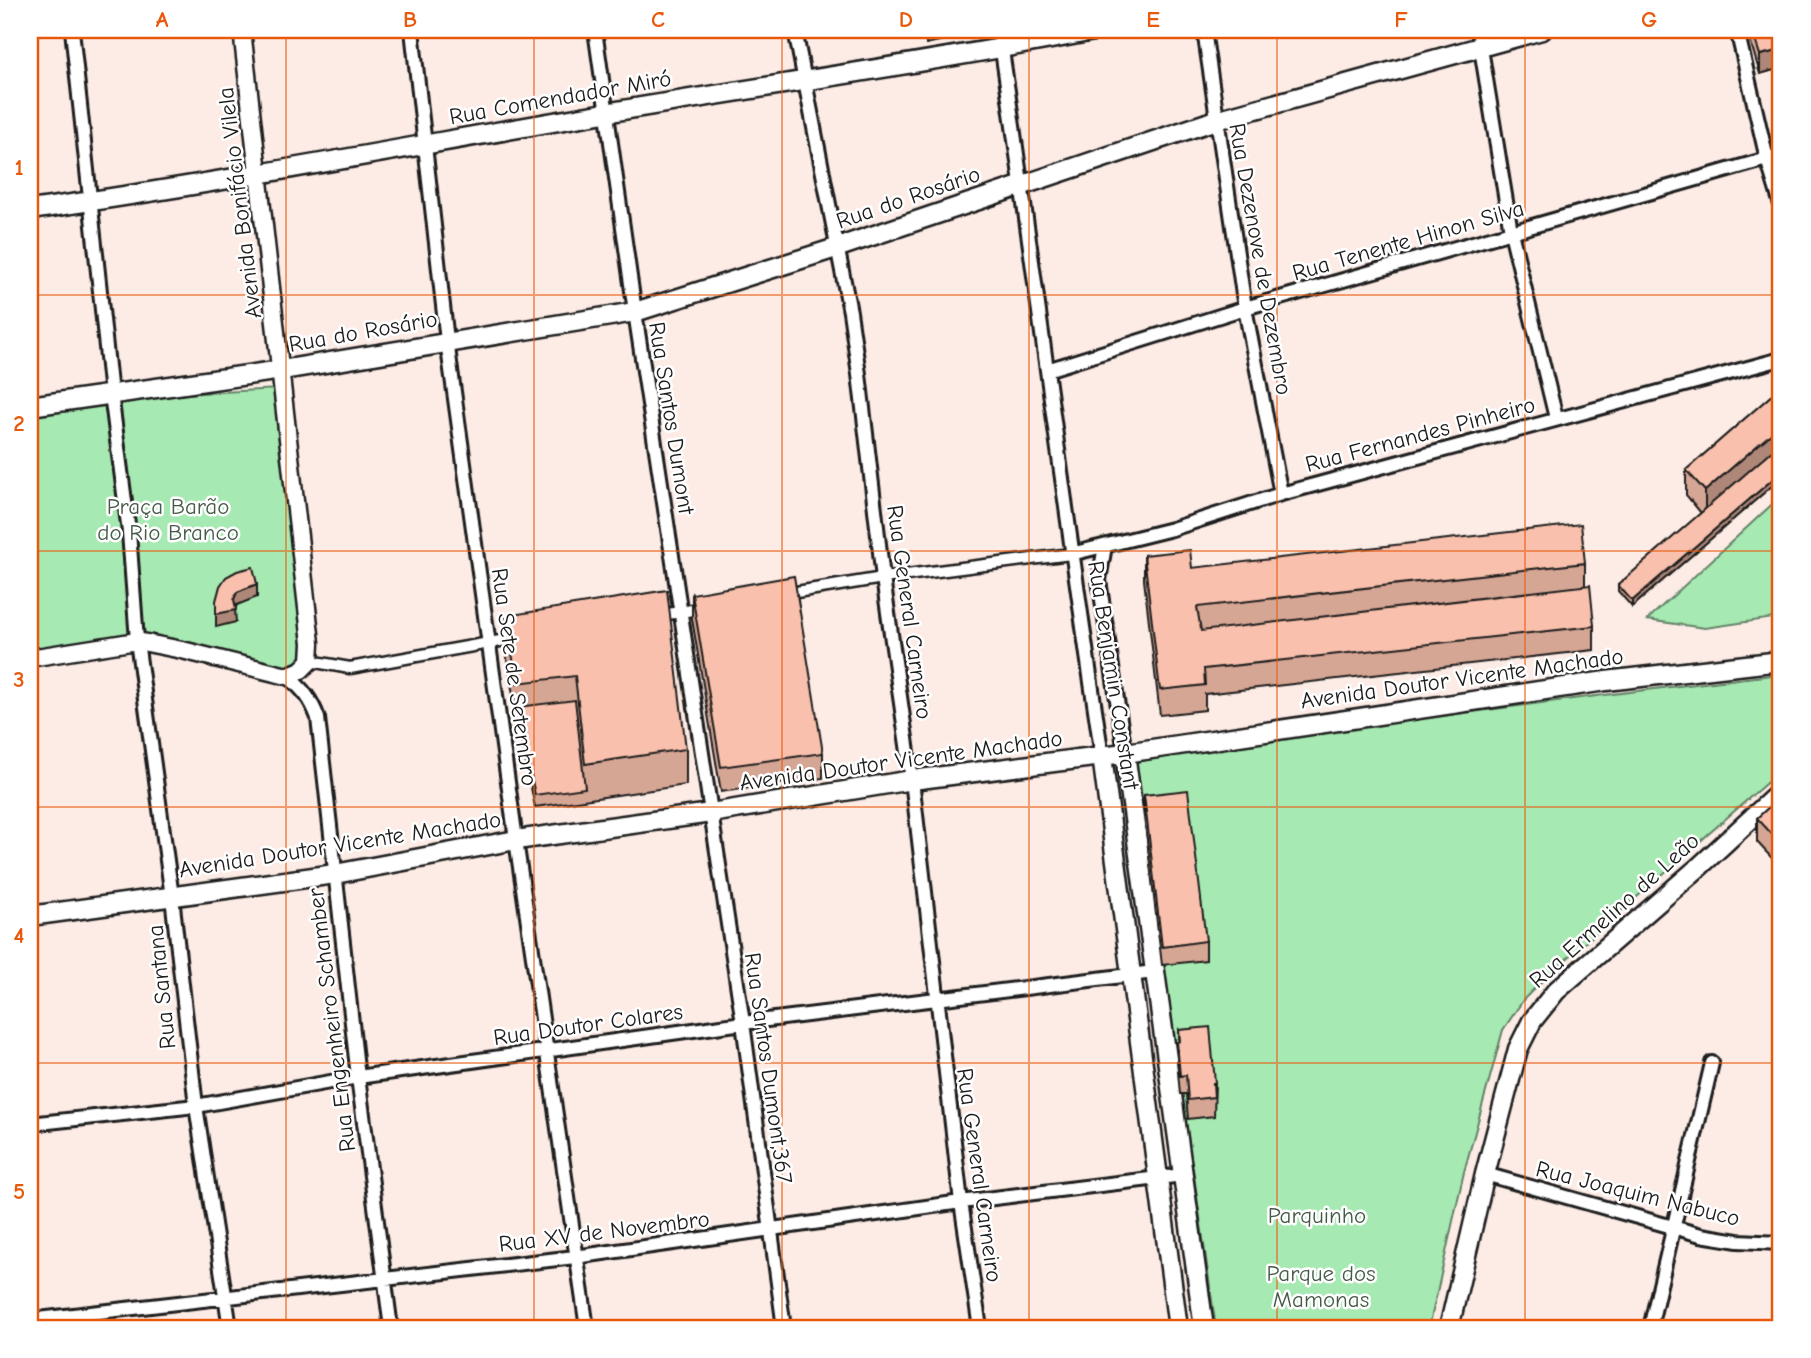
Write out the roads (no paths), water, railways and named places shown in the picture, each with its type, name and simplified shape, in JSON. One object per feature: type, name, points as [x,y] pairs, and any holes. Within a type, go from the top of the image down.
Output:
[{"type":"main road","name":"Rua Comendador Miró","points":[[30,211],[259,176],[606,113],[1002,49],[1099,30]]},
{"type":"main road","name":"Rua do Rosário","points":[[282,370],[635,312],[836,248],[1216,120],[1480,38],[1542,30]]},
{"type":"main road","points":[[30,406],[282,370]]},
{"type":"main road","name":"Avenida Doutor Vicente Machado","points":[[30,916],[335,874],[516,840],[710,813],[912,780],[1125,754],[1606,681],[1781,661]]},
{"type":"main road","name":"Rua Benjamin Constant","points":[[1125,754],[1204,1328]]},
{"type":"main road","name":"Rua Benjamin Constant","points":[[1102,756],[1178,1328]]},
{"type":"main road","name":"Rua Ermelino de Leão","points":[[1449,1328],[1518,1049],[1532,1021],[1556,991],[1699,867],[1781,791]]},
{"type":"street","name":"Rua Santana","points":[[72,30],[111,394],[129,532],[137,641],[172,897],[196,1106],[230,1328]]},
{"type":"street","name":"Avenida Bonifácio Vilela","points":[[242,30],[282,370]]},
{"type":"street","name":"Rua Sete de Setembro","points":[[412,30],[447,341],[587,1328]]},
{"type":"street","name":"Rua Santos Dumont","points":[[596,30],[710,813]]},
{"type":"street","name":"Rua General Carneiro","points":[[795,30],[850,312],[859,374],[883,578],[912,780],[961,1202],[980,1328]]},
{"type":"street","name":"Rua Benjamin Constant","points":[[999,30],[1023,184],[1071,554],[1102,756]]},
{"type":"street","name":"Rua Dezenove de Dezembro","points":[[1204,30],[1245,308],[1281,494]]},
{"type":"street","points":[[1737,30],[1767,159],[1781,205]]},
{"type":"street","points":[[1480,38],[1511,232],[1556,418]]},
{"type":"street","name":"Rua Tenente Hinon Silva","points":[[1047,370],[1245,308],[1781,155]]},
{"type":"street","name":"Rua Fernandes Pinheiro","points":[[1071,554],[1172,529],[1281,494],[1556,418],[1781,359]]},
{"type":"street","points":[[30,659],[137,641],[288,676],[301,670],[310,661],[311,643],[282,370]]},
{"type":"street","name":"Rua Benjamin Constant","points":[[1105,546],[1100,565],[1100,588],[1125,754]]},
{"type":"street","points":[[775,596],[883,578],[1071,554]]},
{"type":"street","points":[[639,618],[721,605]]},
{"type":"street","points":[[310,661],[350,668],[530,636]]},
{"type":"street","name":"Rua Engenheiro Schamber","points":[[288,676],[312,701],[318,718],[358,1077],[391,1328]]},
{"type":"street","name":"Rua Santos Dumont,367","points":[[710,813],[743,1023],[783,1328]]},
{"type":"street","name":"Rua Doutor Colares","points":[[30,1124],[196,1106],[358,1077],[743,1023],[1154,972]]},
{"type":"street","points":[[1650,1328],[1712,1063]]},
{"type":"street","name":"Rua Joaquim Nabuco","points":[[1485,1174],[1673,1228],[1738,1241],[1781,1242]]},
{"type":"street","name":"Rua XV de Novembro","points":[[30,1320],[575,1257],[961,1202],[1183,1175]]},
{"type":"park label","name":"Praça Barão do Rio Branco","points":[[168,519]]},
{"type":"park label","name":"Parquinho","points":[[1317,1215]]},
{"type":"park label","name":"Parque dos Mamonas","points":[[1321,1286]]}]
